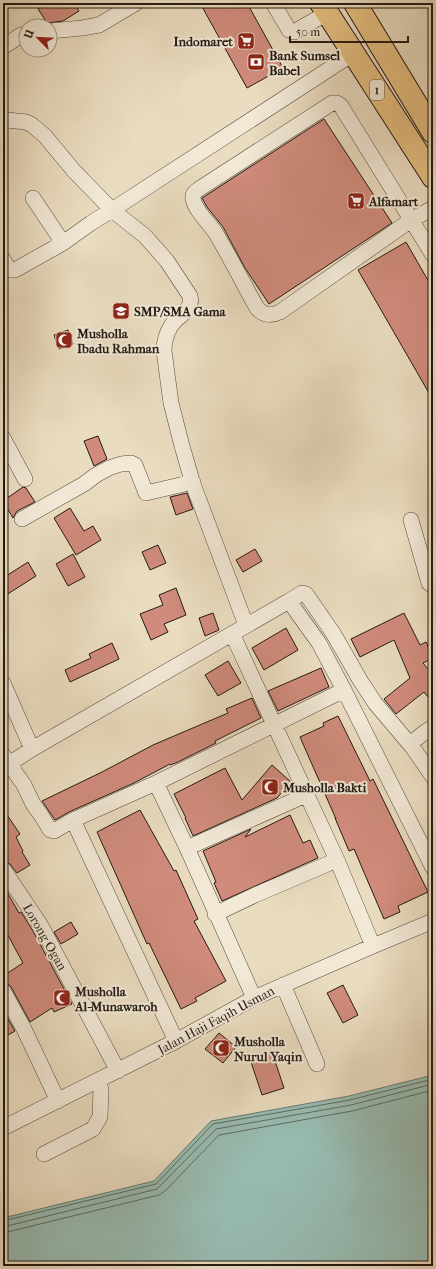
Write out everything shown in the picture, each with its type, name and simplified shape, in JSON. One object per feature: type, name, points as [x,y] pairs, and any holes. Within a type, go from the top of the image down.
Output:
[{"type":"highway","name":"1","points":[[355,3],[431,126]]},
{"type":"highway","name":"1","points":[[324,8],[433,177]]},
{"type":"street","points":[[273,3],[288,30],[294,32],[324,8]]},
{"type":"street","points":[[58,30],[104,24],[126,6]]},
{"type":"street","points":[[3,47],[18,37]]},
{"type":"street","points":[[3,259],[9,270],[14,270],[63,243],[91,223],[354,53]]},
{"type":"street","points":[[433,208],[412,220],[280,312],[273,315],[268,315],[261,313],[257,308],[215,231],[194,203],[193,197],[194,192],[198,189],[332,103],[335,103],[341,106],[412,220],[433,255]]},
{"type":"street","points":[[7,120],[26,122],[45,136],[74,171],[112,210],[145,236],[181,280],[190,298],[191,303],[170,328],[164,343],[171,403],[193,482],[246,625]]},
{"type":"street","points":[[33,198],[63,243]]},
{"type":"street","points":[[3,438],[24,479]]},
{"type":"street","points":[[22,519],[84,484],[101,472],[121,464],[135,464],[146,493],[193,482]]},
{"type":"street","points":[[411,520],[428,553],[429,583],[433,586]]},
{"type":"street","points":[[344,690],[274,726],[156,783],[73,820],[57,830],[51,831],[34,806],[24,785],[6,760],[32,749],[302,593],[306,594],[333,634],[375,703],[410,744],[433,776]]},
{"type":"street","points":[[289,600],[319,643],[433,868]]},
{"type":"street","points":[[319,643],[333,634]]},
{"type":"street","points":[[235,640],[337,860],[373,946]]},
{"type":"street","points":[[3,683],[32,749]]},
{"type":"street","points":[[410,744],[433,727]]},
{"type":"street","points":[[156,783],[187,848],[254,998]]},
{"type":"street","points":[[187,848],[306,795]]},
{"type":"street","points":[[73,820],[176,1041]]},
{"type":"street","points":[[216,914],[255,895],[337,860]]},
{"type":"street","name":"Lorong Ogan","points":[[3,869],[41,926],[118,1071]]},
{"type":"street","name":"Jalan Haji Faqih Usman","points":[[3,1128],[176,1041],[254,998],[433,921]]},
{"type":"street","points":[[283,986],[317,1064]]},
{"type":"street","points":[[3,991],[24,1029],[58,1101]]},
{"type":"street","points":[[44,1154],[93,1129],[100,1117],[101,1089],[97,1081]]},
{"type":"water","points":[[433,1075],[433,1266],[3,1266],[3,1218],[154,1181],[211,1121],[349,1096]]},
{"type":"building","points":[[47,3],[74,3],[79,11],[63,21],[58,22],[58,18],[44,18],[38,9]]},
{"type":"building","points":[[200,3],[247,3],[283,68],[247,88]]},
{"type":"building","points":[[324,119],[392,223],[269,304],[245,268],[223,227],[207,207],[202,198]]},
{"type":"building","points":[[406,242],[433,289],[433,400],[358,270]]},
{"type":"building","name":"Musholla Ibadu Rahman","points":[[68,330],[73,344],[59,349],[54,335]]},
{"type":"building","points":[[98,436],[107,459],[94,466],[84,441]]},
{"type":"building","points":[[23,487],[26,488],[35,502],[17,511],[13,518],[3,501]]},
{"type":"building","points":[[187,493],[193,509],[176,515],[170,497]]},
{"type":"building","points":[[70,508],[84,531],[93,526],[101,540],[76,555],[54,518]]},
{"type":"building","points":[[158,545],[166,563],[150,570],[142,552]]},
{"type":"building","points":[[255,549],[262,561],[243,572],[236,560]]},
{"type":"building","points":[[73,554],[85,577],[68,586],[56,564]]},
{"type":"building","points":[[28,562],[36,576],[3,597],[3,578]]},
{"type":"building","points":[[176,588],[186,615],[164,624],[168,632],[151,640],[140,614],[163,605],[159,595]]},
{"type":"building","points":[[213,613],[219,630],[205,636],[199,618]]},
{"type":"building","points":[[404,613],[420,645],[426,642],[433,658],[423,663],[433,675],[433,703],[424,692],[396,714],[384,699],[410,678],[394,640],[360,657],[351,639]]},
{"type":"building","points":[[286,628],[298,650],[264,670],[252,648]]},
{"type":"building","points":[[112,643],[119,659],[70,682],[65,670],[91,658],[89,654]]},
{"type":"building","points":[[228,661],[241,683],[218,696],[205,675]]},
{"type":"building","points":[[321,668],[329,687],[278,711],[268,691]]},
{"type":"building","points":[[252,698],[261,718],[215,741],[216,743],[178,762],[170,764],[134,783],[69,812],[55,820],[42,801],[153,745],[228,713],[226,709]]},
{"type":"building","points":[[338,716],[370,781],[373,779],[428,892],[398,906],[400,912],[384,919],[354,849],[349,851],[300,737],[324,726],[323,723]]},
{"type":"building","points":[[272,765],[291,782],[277,798],[193,836],[174,794],[225,768],[242,800]]},
{"type":"building","points":[[3,809],[20,834],[16,837],[23,851],[22,852],[30,865],[17,873],[10,864],[3,860]]},
{"type":"building","points":[[140,810],[174,871],[176,870],[198,919],[194,921],[226,981],[195,998],[197,1001],[181,1009],[149,943],[147,944],[97,832]]},
{"type":"building","points":[[290,815],[303,843],[310,840],[318,858],[222,901],[203,851],[251,829],[245,837]]},
{"type":"building","points":[[3,885],[19,913],[21,912],[33,931],[72,1004],[54,1012],[52,1008],[30,1022],[11,987],[7,983],[3,982],[3,976],[23,963],[3,926]]},
{"type":"building","points":[[71,922],[78,934],[61,944],[54,932]]},
{"type":"building","points":[[343,985],[358,1015],[343,1023],[327,993]]},
{"type":"building","points":[[7,1017],[15,1031],[3,1038],[3,1019]]},
{"type":"building","name":"Musholla Nurul Yaqin","points":[[219,1033],[236,1047],[223,1063],[205,1049]]},
{"type":"building","points":[[272,1052],[284,1088],[262,1095],[250,1059]]},
{"type":"place","name":"Indomaret","points":[[246,41]]},
{"type":"place","name":"Bank Sumsel Babel","points":[[256,62]]},
{"type":"place","name":"Alfamart","points":[[356,201]]},
{"type":"place","name":"SMP/SMA Gama","points":[[121,311]]},
{"type":"place","name":"Musholla Ibadu Rahman","points":[[64,340]]},
{"type":"place","name":"Musholla Bakti","points":[[270,787]]},
{"type":"place","name":"Musholla Al-Munawaroh","points":[[62,998]]},
{"type":"place","name":"Musholla Nurul Yaqin","points":[[221,1048]]}]
